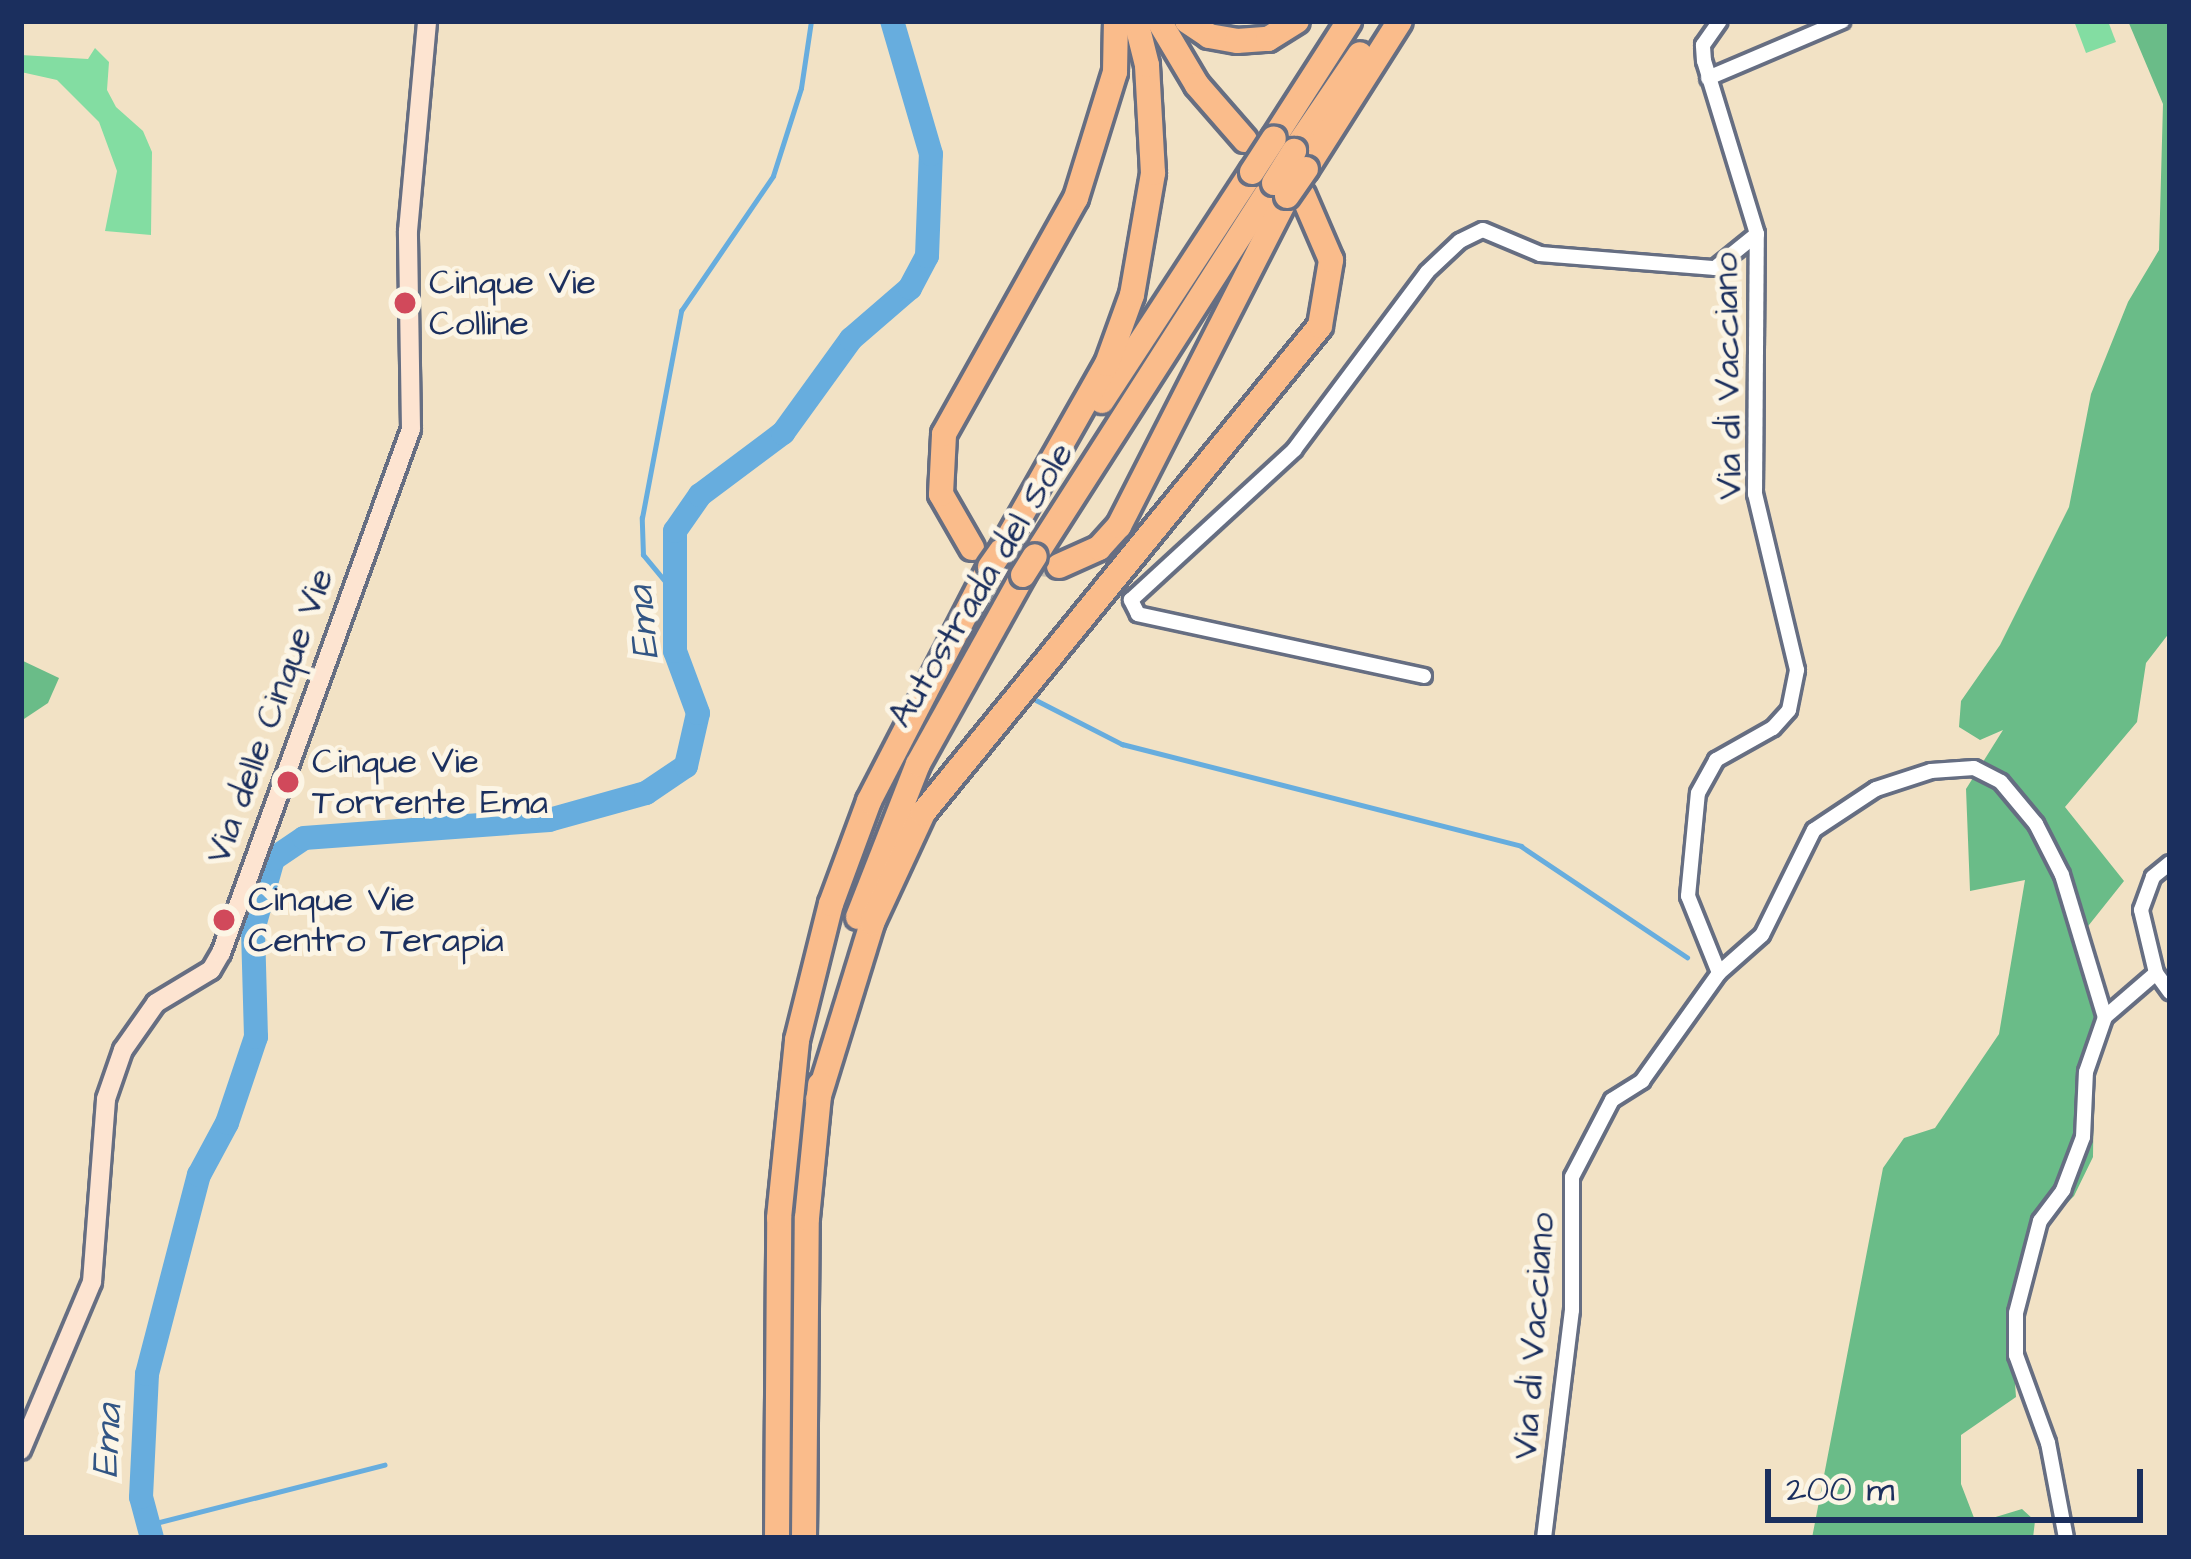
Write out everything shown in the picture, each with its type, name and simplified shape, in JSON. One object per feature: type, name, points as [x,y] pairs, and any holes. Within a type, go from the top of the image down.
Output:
[{"type":"highway","points":[[972,548],[941,494],[944,434],[1076,198],[1115,72],[1116,21]]},
{"type":"highway","points":[[996,559],[1107,364],[1132,295],[1154,173],[1136,21]]},
{"type":"highway","points":[[1159,21],[1196,86],[1246,140]]},
{"type":"highway","points":[[1187,21],[1209,36],[1237,41],[1268,39],[1297,21]]},
{"type":"highway","name":"Autostrada del Sole","points":[[804,1538],[807,1218],[818,1099],[850,943],[895,813],[1029,566],[1279,187],[1348,21]]},
{"type":"highway","name":"Autostrada del Sole","points":[[1291,153],[1382,21]]},
{"type":"highway","points":[[1291,153],[1400,21]]},
{"type":"highway","points":[[818,1099],[872,923],[923,813],[1320,326],[1331,260],[1279,187],[1119,526],[1099,548],[1059,566]]},
{"type":"highway","name":"Autostrada del Sole","points":[[777,1538],[779,1218],[797,1040],[831,904],[869,801],[996,559],[1279,187]]},
{"type":"street","name":"Via delle Cinque Vie","points":[[21,1450],[92,1282],[106,1099],[123,1050],[156,1003],[205,975],[221,953],[411,429],[408,232],[427,21]]},
{"type":"street","name":"Via di Vacciano","points":[[1719,973],[1688,896],[1697,793],[1716,760],[1773,728],[1796,693],[1755,494],[1756,234],[1708,77],[1703,44],[1720,21]]},
{"type":"street","points":[[1708,77],[1842,21]]},
{"type":"street","points":[[1424,676],[1138,614],[1131,600],[1294,450],[1427,272],[1460,241],[1484,230],[1540,254],[1715,268],[1756,234]]},
{"type":"street","name":"Via di Vacciano","points":[[1544,1538],[1572,1310],[1573,1177],[1612,1100],[1660,1060],[1719,973],[1762,935],[1814,830],[1839,809],[1931,771],[1974,768],[2001,782],[2036,824],[2082,923],[2105,1017]]},
{"type":"street","points":[[2170,863],[2153,877],[2141,910],[2156,973],[2170,992]]},
{"type":"street","points":[[2066,1538],[2048,1443],[2017,1355],[2015,1312],[2040,1221],[2063,1190],[2083,1137],[2086,1072],[2105,1017],[2156,973]]},
{"type":"green space","points":[[2074,21],[2108,21],[2116,42],[2086,53]]},
{"type":"green space","points":[[2128,21],[2170,21],[2170,632],[2146,663],[2137,722],[2065,807],[2124,881],[2081,935],[2095,1001],[2093,1157],[2074,1196],[2046,1224],[2011,1325],[2016,1397],[1961,1435],[1961,1484],[1976,1523],[2022,1509],[2035,1521],[2033,1538],[1812,1538],[1883,1168],[1904,1138],[1935,1128],[1999,1034],[2025,880],[1970,891],[1966,789],[2003,730],[1980,740],[1959,727],[1961,701],[2000,645],[2069,507],[2091,394],[2128,302],[2159,250],[2163,104]]},
{"type":"green space","points":[[95,48],[109,62],[107,90],[116,107],[143,131],[152,152],[151,235],[105,231],[117,171],[99,122],[57,80],[21,72],[21,55],[88,59]]},
{"type":"green space","points":[[21,660],[59,678],[48,703],[21,721]]},
{"type":"waterway","points":[[677,596],[643,555],[642,518],[681,311],[773,176],[801,88],[811,21]]},
{"type":"waterway","name":"Ema","points":[[152,1538],[141,1497],[147,1374],[199,1175],[227,1123],[256,1037],[253,930],[273,859],[304,838],[549,820],[646,793],[686,766],[698,713],[675,651],[675,531],[700,495],[783,433],[851,339],[910,288],[927,256],[931,154],[892,21]]},
{"type":"waterway","points":[[1036,700],[1122,744],[1521,846],[1687,957]]},
{"type":"waterway","points":[[148,1525],[384,1465]]},
{"type":"tunnel","points":[[972,548],[992,559],[1059,566]]},
{"type":"place","name":"Cinque Vie Colline","points":[[405,303]]},
{"type":"place","name":"Cinque Vie Torrente Ema","points":[[288,782]]},
{"type":"place","name":"Cinque Vie Centro Terapia","points":[[224,920]]}]
